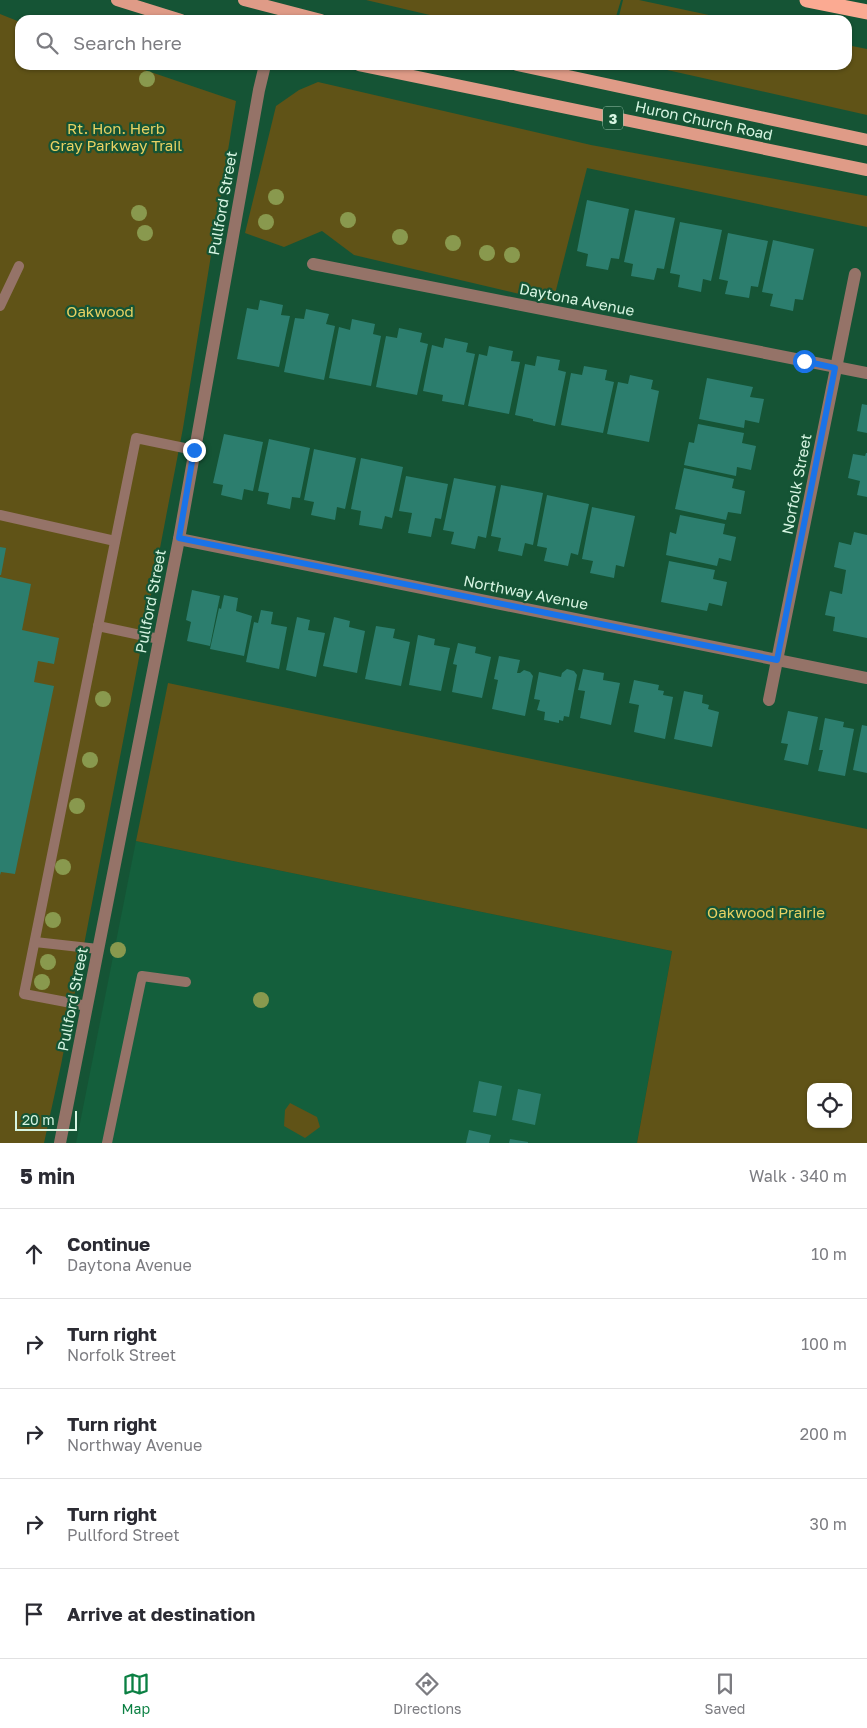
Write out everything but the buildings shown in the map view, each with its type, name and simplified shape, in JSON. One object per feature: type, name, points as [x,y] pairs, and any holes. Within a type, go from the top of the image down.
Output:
[{"type":"highway","points":[[807,0],[867,12]]},
{"type":"main road","points":[[117,0],[165,15]]},
{"type":"main road","points":[[244,0],[279,15]]},
{"type":"main road","name":"Huron Church Road","points":[[383,70],[867,170]]},
{"type":"main road","name":"Huron Church Road","points":[[540,70],[867,140]]},
{"type":"street","name":"Pullford Street","points":[[60,1143],[179,538],[263,70]]},
{"type":"street","name":"Daytona Avenue","points":[[313,264],[867,374]]},
{"type":"street","name":"Norfolk Street","points":[[769,700],[854,274]]},
{"type":"street","name":"Northway Avenue","points":[[179,538],[867,678]]},
{"type":"lane","points":[[0,306],[19,266]]},
{"type":"lane","points":[[87,1006],[24,994],[34,942],[136,438],[194,450]]},
{"type":"lane","points":[[0,515],[115,541]]},
{"type":"lane","points":[[98,626],[159,638]]},
{"type":"lane","points":[[34,942],[98,949]]},
{"type":"lane","points":[[106,1143],[142,976],[186,982]]},
{"type":"shaded area","points":[[136,841],[672,951],[637,1143],[76,1143]]},
{"type":"green space","points":[[366,0],[621,0],[616,15],[430,15]]},
{"type":"green space","points":[[623,0],[639,0],[709,15],[619,15]]},
{"type":"green space","name":"Oakwood","points":[[0,14],[15,20],[15,70],[145,70],[236,101],[183,428],[61,1065],[44,1143],[0,1143]]},
{"type":"green space","points":[[852,46],[867,49],[867,115],[667,70],[852,70]]},
{"type":"green space","points":[[318,82],[591,145],[867,196],[867,227],[587,168],[553,302],[354,255],[322,231],[284,247],[245,233],[276,106],[299,90]]},
{"type":"green space","name":"Oakwood Prairie","points":[[168,683],[867,829],[867,1143],[637,1143],[672,951],[136,841]]},
{"type":"green space","points":[[290,1103],[317,1117],[320,1127],[305,1138],[284,1126],[285,1110]]},
{"type":"route","points":[[194,450],[179,538],[777,660],[835,368],[804,361]]},
{"type":"park label","name":"Rt. Hon. Herb Gray Parkway Trail","points":[[116,136]]}]
